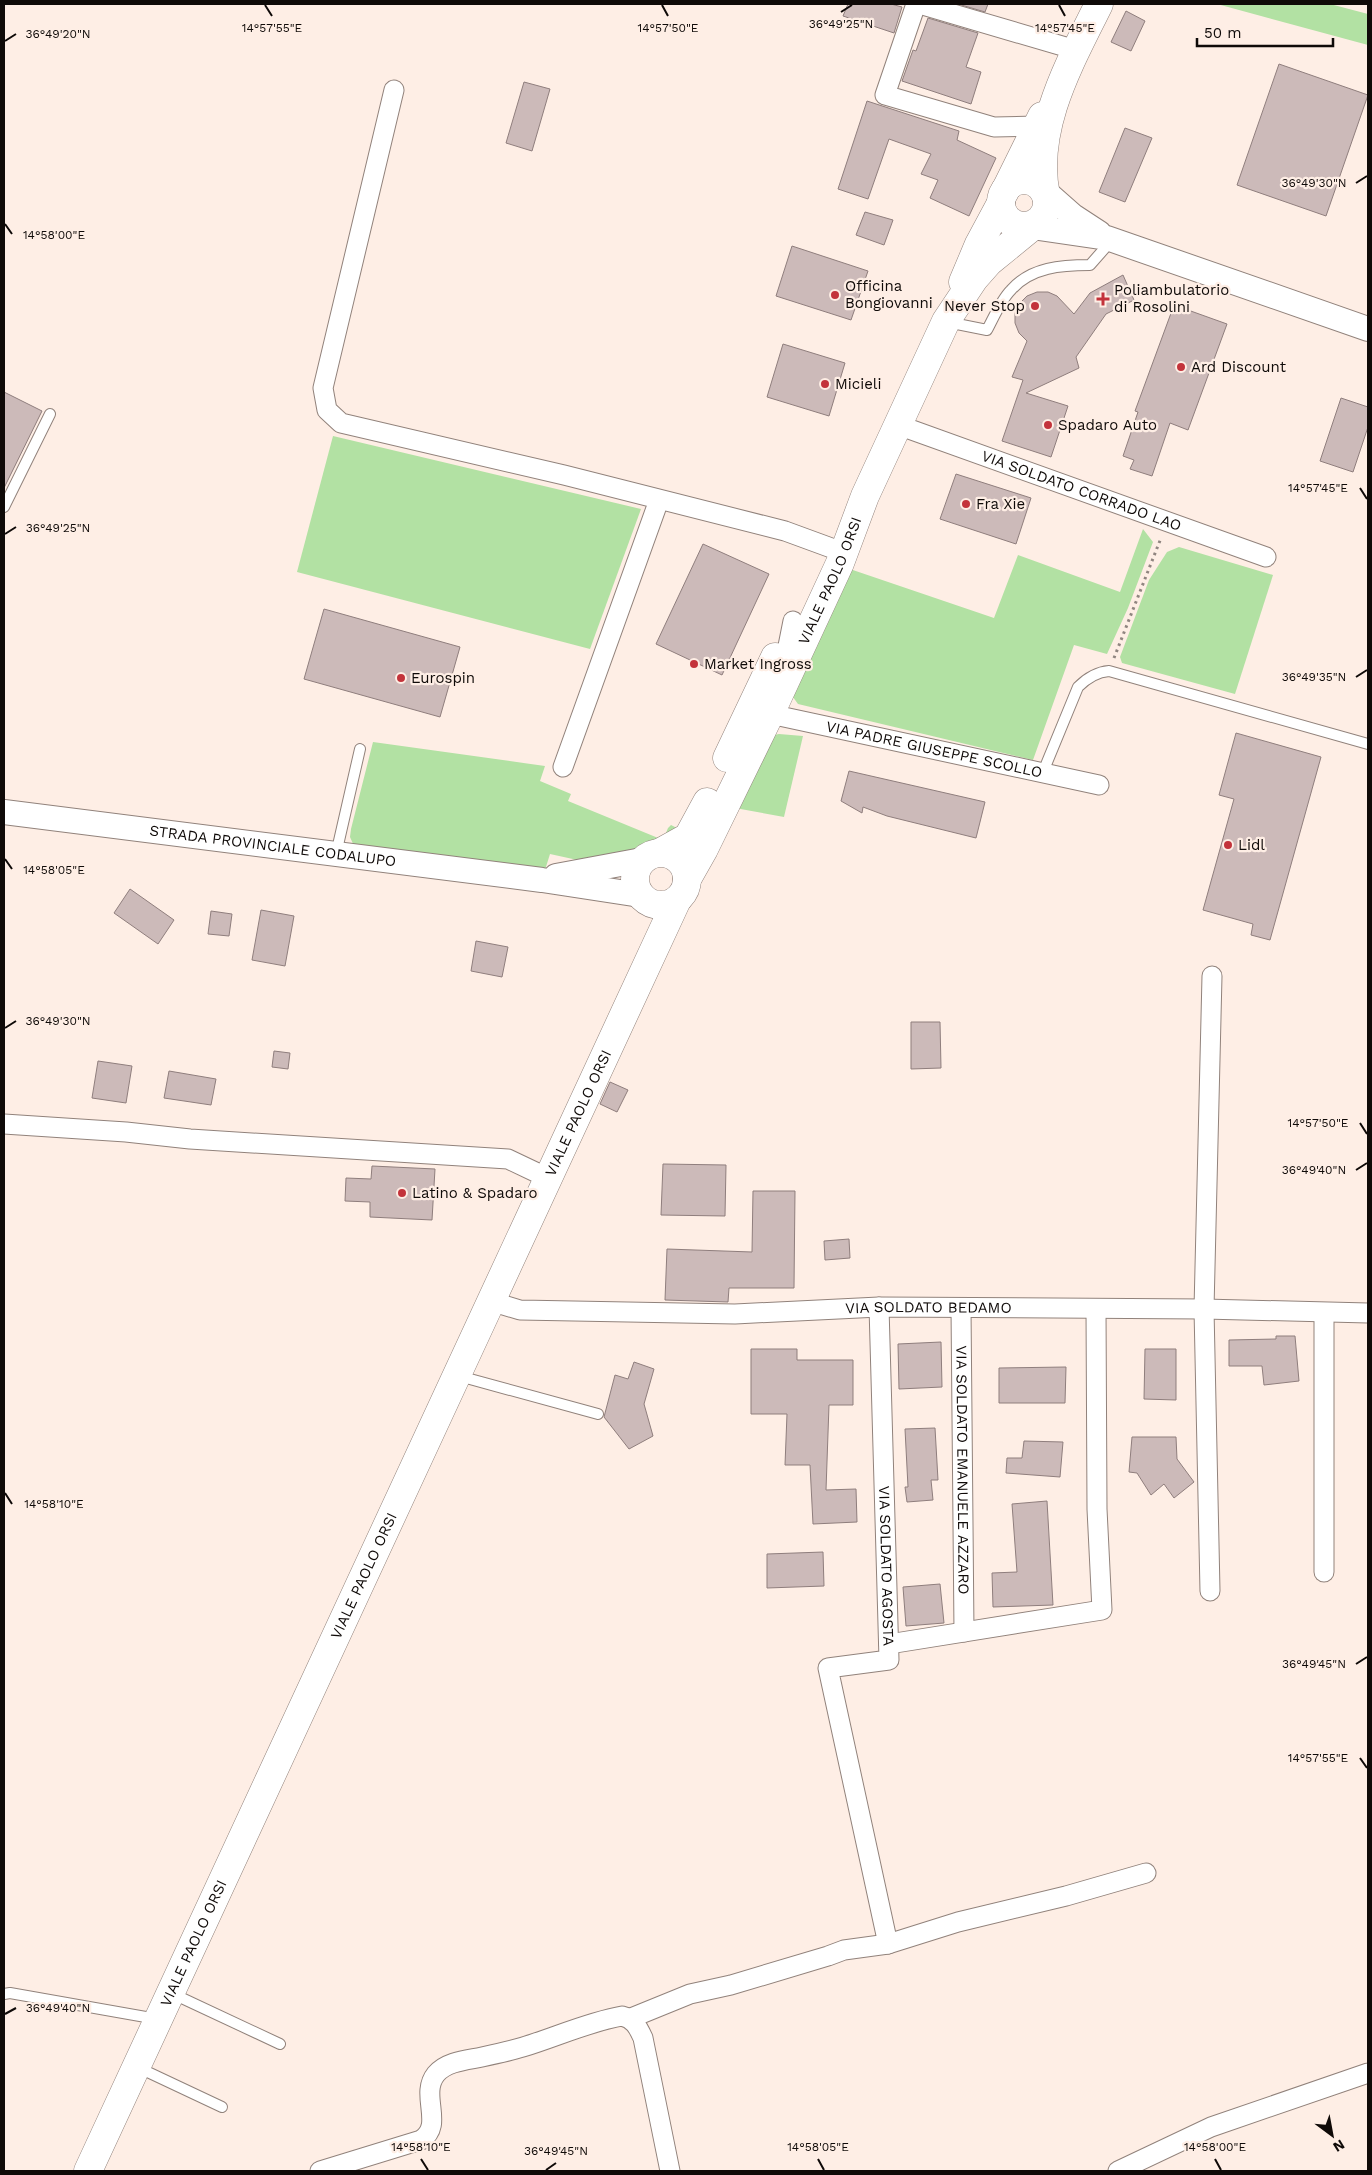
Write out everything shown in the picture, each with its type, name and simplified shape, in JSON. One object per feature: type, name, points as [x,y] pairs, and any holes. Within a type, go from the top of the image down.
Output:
[{"type":"main road","points":[[950,315],[979,244],[1003,198],[1020,157],[1036,126],[1058,91],[1099,4]]},
{"type":"main road","points":[[950,315],[974,279],[1028,231],[1046,210],[1042,166],[1044,148],[1058,91]]},
{"type":"main road","points":[[1028,231],[1006,217],[1003,198],[1013,183],[1020,181],[1033,182],[1043,191]]},
{"type":"main road","name":"VIALE PAOLO ORSI","points":[[652,856],[688,837],[704,808],[793,621],[837,550],[865,496],[950,315]]},
{"type":"main road","name":"VIALE PAOLO ORSI","points":[[88,2171],[490,1300],[682,890],[704,850],[770,714],[837,550]]},
{"type":"main road","points":[[641,980],[649,932],[648,914],[636,887],[634,877],[636,868],[652,856],[672,855],[680,860],[685,869],[682,890],[660,905],[642,897]]},
{"type":"street","points":[[1020,157],[1014,144],[1005,134],[994,127],[885,95],[918,4],[1076,50]]},
{"type":"street","points":[[394,90],[324,388],[328,410],[341,423],[564,475],[785,531],[837,550]]},
{"type":"street","points":[[994,127],[1036,126]]},
{"type":"street","points":[[1043,191],[1073,216],[1110,239]]},
{"type":"street","points":[[1028,231],[1064,230],[1110,239],[1368,329]]},
{"type":"street","name":"VIA SOLDATO CORRADO LAO","points":[[898,425],[1266,557]]},
{"type":"street","points":[[563,767],[659,500]]},
{"type":"street","points":[[704,808],[728,777],[757,721],[770,714],[764,703],[766,694],[787,651],[793,621]]},
{"type":"street","name":"VIA PADRE GIUSEPPE SCOLLO","points":[[770,714],[1099,785]]},
{"type":"street","name":"STRADA PROVINCIALE CODALUPO","points":[[4,812],[542,880],[642,897]]},
{"type":"street","points":[[542,880],[652,856]]},
{"type":"street","points":[[1210,1591],[1204,1309],[1212,976]]},
{"type":"street","points":[[4,1124],[126,1132],[190,1139],[508,1159],[548,1178]]},
{"type":"street","name":"VIA SOLDATO BEDAMO","points":[[490,1300],[520,1310],[735,1314],[879,1307],[1204,1309],[1368,1313]]},
{"type":"street","name":"VIA SOLDATO AGOSTA","points":[[879,1307],[889,1660],[828,1668],[888,1944]]},
{"type":"street","name":"VIA SOLDATO EMANUELE AZZARO","points":[[960,1308],[964,1632]]},
{"type":"street","points":[[889,1644],[1102,1610],[1097,1509],[1096,1309]]},
{"type":"street","points":[[1324,1313],[1324,1572]]},
{"type":"street","points":[[320,2171],[421,2140],[429,2135],[432,2128],[429,2101],[431,2085],[436,2074],[447,2065],[522,2048],[610,2018],[622,2016],[631,2018],[690,1994],[731,1985],[844,1950],[888,1944],[958,1922],[1066,1896],[1146,1873]]},
{"type":"street","points":[[631,2018],[643,2038],[670,2171]]},
{"type":"street","points":[[1118,2171],[1211,2127],[1368,2074]]},
{"type":"lane","points":[[950,315],[987,330],[1010,291],[1021,281],[1042,270],[1062,265],[1090,265],[1110,239]]},
{"type":"lane","points":[[4,507],[50,414]]},
{"type":"lane","points":[[1043,772],[1078,687],[1087,678],[1109,671],[1368,744]]},
{"type":"lane","points":[[336,854],[360,749]]},
{"type":"lane","points":[[456,1374],[598,1414]]},
{"type":"lane","points":[[170,1992],[280,2044]]},
{"type":"lane","points":[[4,1994],[10,1993],[158,2019]]},
{"type":"lane","points":[[136,2067],[222,2107]]},
{"type":"path","points":[[1109,671],[1168,521]]},
{"type":"green space","points":[[1217,4],[1330,4],[1368,14],[1368,45]]},
{"type":"green space","points":[[333,436],[641,509],[590,649],[297,572]]},
{"type":"green space","points":[[1143,529],[1153,542],[1128,608],[1107,654],[1074,645],[1033,760],[798,704],[790,693],[844,567],[994,618],[1018,555],[1120,592]]},
{"type":"green space","points":[[1179,547],[1273,575],[1235,694],[1122,663],[1120,657],[1149,580],[1167,552]]},
{"type":"green space","points":[[779,734],[803,736],[784,817],[735,808],[768,736]]},
{"type":"green space","points":[[373,742],[545,766],[540,781],[571,794],[568,801],[663,840],[671,825],[683,831],[642,851],[582,861],[550,854],[545,870],[354,846],[350,837],[351,829]]},
{"type":"building","points":[[848,4],[891,4],[902,7],[894,33],[843,16]]},
{"type":"building","points":[[958,4],[988,4],[985,12]]},
{"type":"building","points":[[1126,11],[1145,21],[1131,51],[1111,42]]},
{"type":"building","points":[[928,18],[978,33],[966,67],[981,72],[971,104],[902,81],[913,50],[916,51]]},
{"type":"building","points":[[1279,64],[1368,95],[1326,216],[1237,185]]},
{"type":"building","points":[[524,82],[550,89],[532,151],[506,143]]},
{"type":"building","points":[[867,101],[959,131],[957,140],[996,158],[969,216],[930,198],[938,180],[921,174],[931,154],[889,139],[868,199],[838,189]]},
{"type":"building","points":[[1125,128],[1152,138],[1125,202],[1099,192]]},
{"type":"building","points":[[865,212],[893,220],[884,245],[856,235]]},
{"type":"building","points":[[792,246],[868,271],[851,320],[776,296]]},
{"type":"building","points":[[1123,275],[1134,300],[1106,314],[1076,357],[1079,368],[1026,393],[1068,406],[1051,457],[1002,441],[1023,380],[1012,377],[1027,341],[1019,333],[1015,323],[1015,313],[1020,303],[1027,296],[1037,292],[1048,292],[1057,296],[1074,314],[1090,293]]},
{"type":"building","name":"Ard Discount","points":[[1174,305],[1227,324],[1188,430],[1170,423],[1152,476],[1130,469],[1134,460],[1123,456],[1138,412],[1135,411]]},
{"type":"building","points":[[783,344],[845,363],[829,416],[767,397]]},
{"type":"building","points":[[4,392],[42,411],[4,488]]},
{"type":"building","points":[[1341,398],[1368,407],[1368,427],[1353,472],[1320,461]]},
{"type":"building","points":[[956,474],[1031,498],[1016,544],[940,519]]},
{"type":"building","points":[[703,544],[769,574],[722,675],[656,644]]},
{"type":"building","points":[[324,609],[460,647],[440,717],[304,679]]},
{"type":"building","points":[[1236,733],[1321,757],[1270,940],[1251,935],[1253,924],[1203,910],[1234,799],[1219,795]]},
{"type":"building","points":[[849,771],[985,802],[976,838],[887,816],[863,807],[862,813],[841,801]]},
{"type":"building","points":[[130,889],[174,920],[158,944],[114,913]]},
{"type":"building","points":[[261,910],[294,916],[285,966],[252,960]]},
{"type":"building","points":[[211,911],[232,914],[229,936],[208,934]]},
{"type":"building","points":[[476,941],[508,947],[502,977],[471,971]]},
{"type":"building","points":[[911,1022],[940,1022],[941,1068],[911,1069]]},
{"type":"building","points":[[274,1051],[290,1053],[288,1069],[272,1067]]},
{"type":"building","points":[[98,1061],[132,1066],[126,1103],[92,1098]]},
{"type":"building","points":[[169,1071],[216,1079],[211,1105],[164,1098]]},
{"type":"building","points":[[610,1082],[628,1090],[617,1112],[600,1104]]},
{"type":"building","points":[[663,1164],[726,1165],[725,1216],[661,1215]]},
{"type":"building","name":"Latino & Spadaro","points":[[372,1166],[435,1169],[432,1220],[370,1217],[370,1202],[345,1201],[346,1178],[371,1179]]},
{"type":"building","points":[[753,1191],[795,1191],[794,1288],[729,1288],[728,1302],[665,1300],[667,1249],[752,1252]]},
{"type":"building","points":[[849,1239],[850,1258],[825,1260],[824,1241]]},
{"type":"building","points":[[1276,1336],[1295,1336],[1299,1381],[1264,1385],[1262,1366],[1229,1366],[1229,1340],[1276,1339]]},
{"type":"building","points":[[941,1342],[942,1387],[899,1389],[898,1344]]},
{"type":"building","points":[[751,1349],[797,1349],[797,1360],[853,1360],[853,1405],[829,1405],[826,1490],[856,1489],[857,1522],[813,1524],[810,1465],[785,1465],[787,1414],[751,1414]]},
{"type":"building","points":[[1145,1349],[1176,1349],[1176,1400],[1144,1399]]},
{"type":"building","points":[[634,1362],[654,1369],[644,1404],[653,1436],[629,1449],[604,1417],[615,1375],[628,1379]]},
{"type":"building","points":[[1066,1367],[1065,1403],[999,1403],[999,1368]]},
{"type":"building","points":[[935,1428],[938,1480],[931,1480],[933,1500],[907,1502],[905,1487],[908,1487],[905,1429]]},
{"type":"building","points":[[1132,1437],[1176,1437],[1177,1459],[1194,1482],[1174,1498],[1164,1484],[1151,1495],[1137,1473],[1129,1472]]},
{"type":"building","points":[[1024,1441],[1063,1442],[1060,1477],[1006,1473],[1007,1458],[1022,1458]]},
{"type":"building","points":[[1047,1501],[1053,1605],[993,1607],[992,1573],[1017,1572],[1012,1504]]},
{"type":"building","points":[[823,1552],[824,1586],[767,1588],[767,1554]]},
{"type":"building","points":[[940,1584],[944,1623],[906,1626],[903,1587]]},
{"type":"place","name":"Officina Bongiovanni","points":[[835,295]]},
{"type":"place","name":"Poliambulatorio di Rosolini","points":[[1103,299]]},
{"type":"place","name":"Never Stop","points":[[1035,306]]},
{"type":"place","name":"Ard Discount","points":[[1181,367]]},
{"type":"place","name":"Micieli","points":[[825,384]]},
{"type":"place","name":"Spadaro Auto","points":[[1048,425]]},
{"type":"place","name":"Fra Xie","points":[[966,504]]},
{"type":"place","name":"Market Ingross","points":[[694,664]]},
{"type":"place","name":"Eurospin","points":[[401,678]]},
{"type":"place","name":"Lidl","points":[[1228,845]]},
{"type":"place","name":"Latino & Spadaro","points":[[402,1193]]}]
